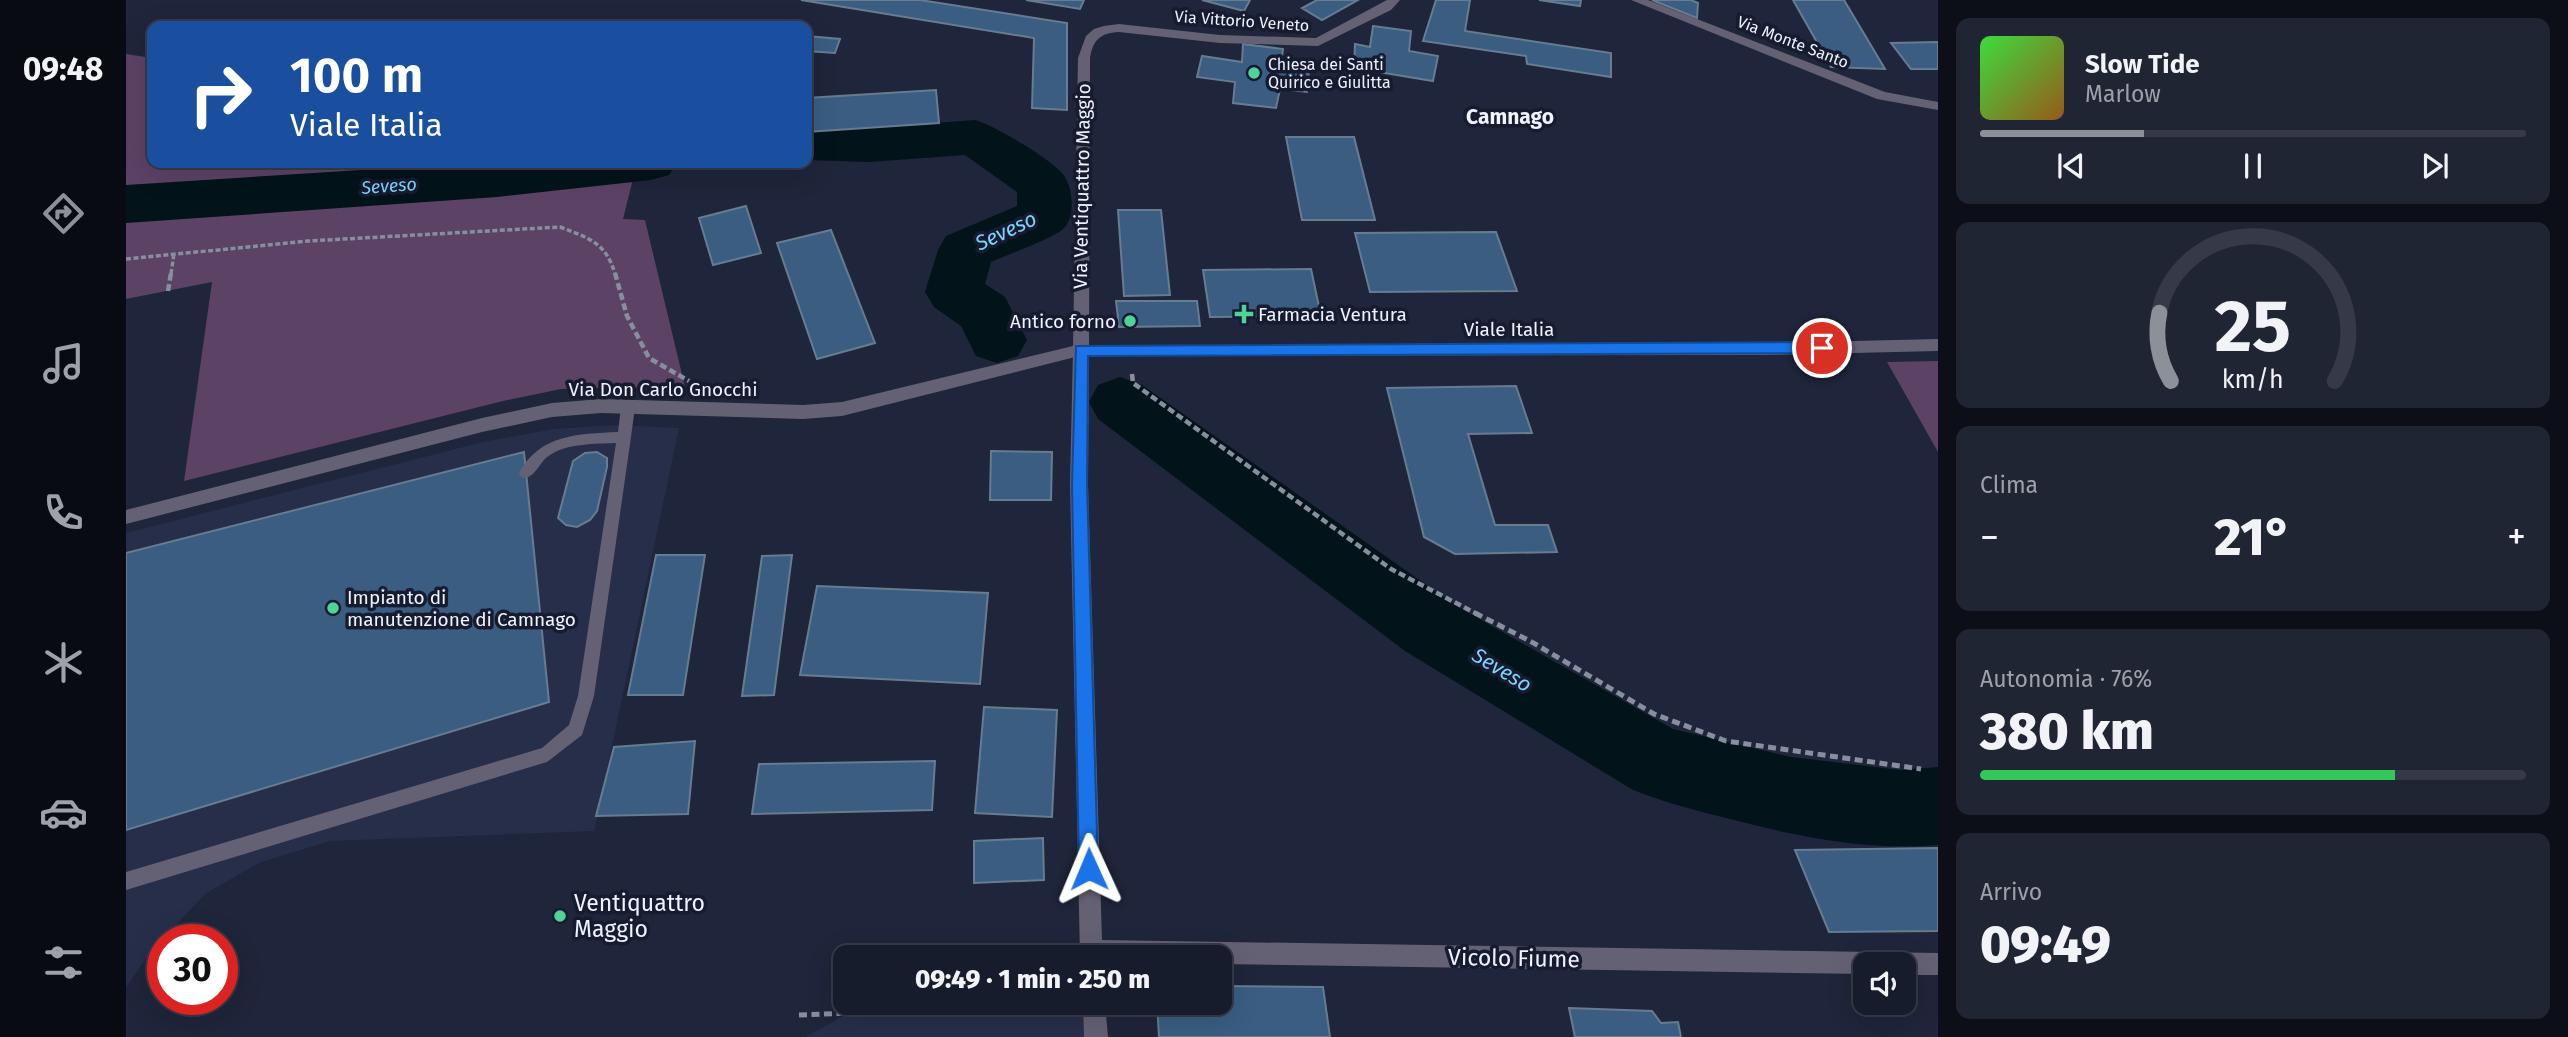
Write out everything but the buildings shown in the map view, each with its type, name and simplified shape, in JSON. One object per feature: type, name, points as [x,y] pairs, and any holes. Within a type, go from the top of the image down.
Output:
[{"type":"street","name":"Via Vittorio Veneto","points":[[1119,28],[1220,39],[1318,42],[1388,7],[1394,0]]},
{"type":"street","name":"Via Monte Santo","points":[[1637,0],[1882,96],[1938,106]]},
{"type":"street","name":"Via Ventiquattro Maggio","points":[[1091,945],[1079,484],[1084,58],[1086,44],[1091,36],[1103,28],[1119,28]]},
{"type":"street","name":"Viale Italia","points":[[1081,350],[1766,349],[1938,345]]},
{"type":"street","name":"Via Don Carlo Gnocchi","points":[[126,517],[482,425],[552,410],[601,406],[803,411],[842,409],[1081,350]]},
{"type":"street","name":"Vicolo Fiume","points":[[1232,956],[1938,964]]},
{"type":"street","points":[[1095,1015],[1096,1037]]},
{"type":"lane","points":[[126,881],[547,754],[576,730],[586,696],[628,407]]},
{"type":"lane","points":[[526,473],[540,453],[558,445],[624,437]]},
{"type":"path","points":[[126,259],[308,241],[560,227],[594,240],[611,259],[626,316],[649,358],[694,384]]},
{"type":"path","points":[[168,291],[174,253]]},
{"type":"path","points":[[1128,350],[1133,383],[1391,569],[1530,641],[1654,714],[1726,741],[1922,769]]},
{"type":"path","points":[[799,1015],[833,1013]]},
{"type":"shaded area","points":[[126,54],[147,57],[147,168],[636,168],[623,219],[645,220],[686,391],[626,387],[561,389],[184,481],[212,282],[126,299]]},
{"type":"shaded area","points":[[1938,361],[1938,452],[1887,362]]},
{"type":"shaded area","points":[[615,425],[679,428],[594,831],[330,841],[261,862],[206,893],[177,924],[147,924],[147,956],[126,988],[126,533],[483,442],[554,429]]},
{"type":"shaded area","points":[[1091,1016],[1093,1037],[805,1037],[842,1017]]},
{"type":"waterway","name":"Seveso","points":[[812,143],[869,145],[975,137],[1043,185],[1044,216],[966,250],[954,292],[984,312],[997,340]]},
{"type":"waterway","name":"Seveso","points":[[126,204],[497,179],[603,168]]},
{"type":"waterway","name":"Seveso","points":[[1120,402],[1430,628],[1660,763],[1791,796],[1900,809],[1938,806]]},
{"type":"place","name":"Chiesa dei Santi Quirico e Giulitta","points":[[1254,73]]},
{"type":"place","name":"Farmacia Ventura","points":[[1244,314]]},
{"type":"place","name":"Antico forno","points":[[1130,321]]},
{"type":"place","name":"Impianto di manutenzione di Camnago","points":[[333,608]]},
{"type":"place","name":"Ventiquattro Maggio","points":[[560,916]]},
{"type":"district","name":"Camnago","points":[[1510,117]]},
{"type":"route","points":[[1089,869],[1079,484],[1081,350],[1822,348]]}]
